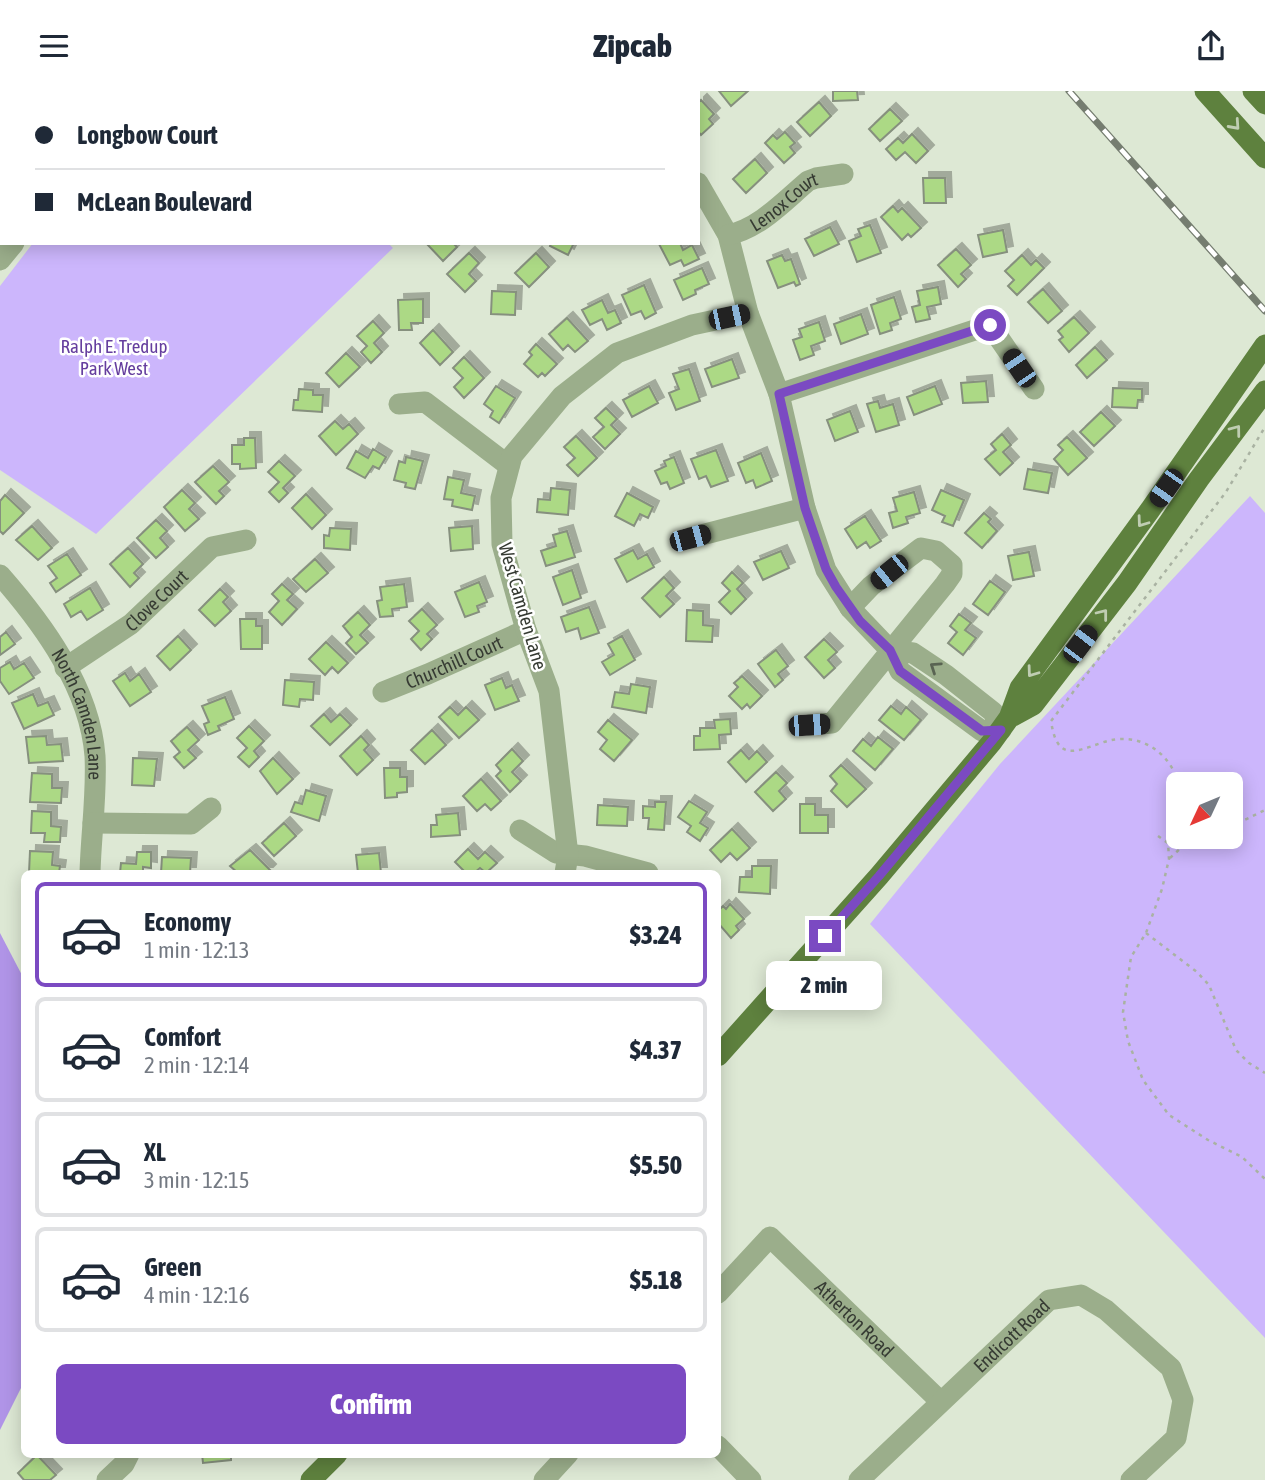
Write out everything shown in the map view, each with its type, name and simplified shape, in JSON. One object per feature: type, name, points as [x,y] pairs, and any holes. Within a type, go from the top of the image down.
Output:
[{"type":"main road","points":[[1205,91],[1265,158]]},
{"type":"main road","points":[[1253,91],[1265,104]]},
{"type":"main road","points":[[1005,724],[1020,688],[1158,499],[1265,345]]},
{"type":"main road","points":[[721,1053],[879,876],[1005,724],[1033,705],[1127,583],[1199,479],[1265,391]]},
{"type":"main road","points":[[310,1480],[333,1458]]},
{"type":"street","name":"Lenox Court","points":[[728,235],[745,231],[761,221],[808,181],[843,174]]},
{"type":"street","points":[[700,186],[728,235],[748,313],[779,394],[805,508],[826,569],[850,608],[890,650],[913,653],[946,675],[1005,724]]},
{"type":"street","points":[[0,260],[11,245]]},
{"type":"street","name":"West Camden Lane","points":[[566,864],[549,691],[526,630],[502,544],[501,498],[512,456],[562,396],[617,353],[692,325],[748,313]]},
{"type":"street","points":[[779,394],[990,325],[1034,389]]},
{"type":"street","points":[[399,404],[425,402],[509,466]]},
{"type":"street","points":[[690,538],[805,508]]},
{"type":"street","name":"Clove Court","points":[[65,668],[131,624],[212,547],[246,540]]},
{"type":"street","points":[[809,725],[832,723],[890,650],[909,631],[953,569],[949,561],[936,551],[921,548],[871,586],[850,608]]},
{"type":"street","name":"North Camden Lane","points":[[0,575],[33,613],[78,690],[91,727],[95,772],[90,870]]},
{"type":"street","name":"Churchill Court","points":[[383,692],[526,630]]},
{"type":"street","points":[[93,823],[191,824],[211,808]]},
{"type":"street","points":[[520,830],[556,853],[566,864],[585,856],[637,870]]},
{"type":"street","name":"Atherton Road","points":[[721,1290],[770,1237],[940,1401]]},
{"type":"street","name":"Endicott Road","points":[[859,1480],[1049,1300],[1081,1295],[1106,1310],[1171,1368],[1183,1400],[1176,1438],[1131,1480]]},
{"type":"street","points":[[721,1449],[751,1480]]},
{"type":"street","points":[[107,1480],[128,1458]]},
{"type":"street","points":[[544,1480],[564,1458]]},
{"type":"path","points":[[1176,772],[1153,746],[1143,742],[1116,740],[1073,753],[1065,751],[1053,736],[1051,721],[1226,492],[1265,427]]},
{"type":"path","points":[[1243,821],[1265,810]]},
{"type":"path","points":[[1158,836],[1166,842]]},
{"type":"path","points":[[1168,849],[1169,859],[1162,889],[1146,933],[1131,957],[1123,1012],[1128,1041],[1143,1080],[1169,1115],[1208,1140],[1242,1157],[1265,1179]]},
{"type":"path","points":[[1169,859],[1180,849]]},
{"type":"path","points":[[1146,933],[1197,972],[1209,985],[1236,1050],[1249,1063],[1265,1073]]},
{"type":"green space","name":"Ralph E. Tredup Park West","points":[[31,245],[390,245],[393,248],[96,534],[0,470],[0,286]]},
{"type":"green space","points":[[1250,496],[1265,513],[1265,1338],[870,924],[1000,764]]},
{"type":"shaded area","points":[[0,933],[21,973],[21,1388],[0,1430]]},
{"type":"building","points":[[719,91],[748,91],[731,106]]},
{"type":"building","points":[[833,91],[857,91],[858,100],[833,101]]},
{"type":"building","points":[[700,101],[714,114],[709,119],[713,124],[701,135],[700,134]]},
{"type":"building","points":[[819,102],[831,116],[810,136],[797,122]]},
{"type":"building","points":[[890,109],[902,121],[880,141],[869,129]]},
{"type":"building","points":[[785,132],[795,143],[790,147],[795,153],[784,163],[765,143],[773,135],[777,139]]},
{"type":"building","points":[[912,134],[928,151],[916,163],[905,152],[896,160],[886,149],[898,138],[903,143]]},
{"type":"building","points":[[755,159],[767,173],[746,193],[733,179]]},
{"type":"building","points":[[923,178],[945,178],[946,203],[924,203]]},
{"type":"building","points":[[893,206],[898,212],[902,208],[921,228],[911,237],[908,234],[902,240],[881,217]]},
{"type":"building","points":[[870,225],[881,253],[857,262],[849,241],[861,236],[858,229]]},
{"type":"building","points":[[830,227],[839,244],[814,256],[805,239]]},
{"type":"building","points":[[1003,230],[1007,252],[983,257],[978,235]]},
{"type":"building","points":[[428,245],[457,247],[443,261]]},
{"type":"building","points":[[550,245],[573,245],[568,255]]},
{"type":"building","points":[[660,245],[681,245],[683,250],[692,245],[699,259],[684,266],[681,260],[670,265]]},
{"type":"building","points":[[956,249],[971,265],[961,274],[966,279],[958,287],[938,265]]},
{"type":"building","points":[[469,253],[479,263],[469,274],[476,281],[465,292],[447,274]]},
{"type":"building","points":[[536,253],[549,267],[529,287],[515,273]]},
{"type":"building","points":[[782,255],[785,261],[791,259],[800,284],[796,286],[794,282],[778,288],[767,261]]},
{"type":"building","points":[[1022,255],[1031,265],[1036,260],[1044,268],[1017,295],[1008,286],[1014,280],[1005,271]]},
{"type":"building","points":[[702,268],[709,284],[695,290],[696,294],[683,300],[674,280]]},
{"type":"building","points":[[644,285],[656,313],[645,319],[641,311],[631,315],[622,295]]},
{"type":"building","points":[[938,287],[941,304],[927,307],[930,319],[916,322],[912,307],[920,305],[917,291]]},
{"type":"building","points":[[1043,289],[1062,311],[1048,323],[1028,302]]},
{"type":"building","points":[[492,291],[516,292],[515,315],[491,314]]},
{"type":"building","points":[[894,297],[901,319],[890,323],[892,330],[880,334],[871,305]]},
{"type":"building","points":[[423,299],[423,323],[411,323],[412,330],[399,330],[398,300]]},
{"type":"building","points":[[602,300],[608,313],[615,310],[621,323],[607,330],[602,319],[590,325],[582,310]]},
{"type":"building","points":[[861,314],[868,334],[841,344],[834,324]]},
{"type":"building","points":[[1074,317],[1089,333],[1069,352],[1059,340],[1063,337],[1058,331]]},
{"type":"building","points":[[567,318],[588,341],[575,352],[568,345],[563,350],[549,334]]},
{"type":"building","points":[[373,321],[384,333],[374,343],[382,352],[371,363],[361,352],[367,346],[357,336]]},
{"type":"building","points":[[819,322],[825,341],[811,346],[814,355],[800,360],[793,340],[802,337],[799,329]]},
{"type":"building","points":[[433,330],[453,352],[440,365],[420,343]]},
{"type":"building","points":[[536,344],[557,364],[545,376],[542,373],[538,377],[524,364],[532,355],[529,352]]},
{"type":"building","points":[[1095,347],[1107,360],[1087,378],[1076,365]]},
{"type":"building","points":[[346,353],[360,367],[339,387],[326,373]]},
{"type":"building","points":[[464,357],[484,378],[464,398],[454,387],[463,378],[453,368]]},
{"type":"building","points":[[732,359],[739,378],[712,387],[705,369]]},
{"type":"building","points":[[689,369],[700,401],[676,410],[669,393],[679,389],[673,374]]},
{"type":"building","points":[[986,381],[988,402],[963,403],[961,383]]},
{"type":"building","points":[[496,386],[515,398],[499,423],[490,417],[493,411],[484,404]]},
{"type":"building","points":[[649,386],[658,403],[632,417],[623,400]]},
{"type":"building","points":[[935,386],[942,404],[914,415],[907,397]]},
{"type":"building","points":[[1113,388],[1142,389],[1142,400],[1138,400],[1137,408],[1112,407]]},
{"type":"building","points":[[299,389],[313,390],[313,395],[323,395],[322,412],[293,410]]},
{"type":"building","points":[[878,401],[880,408],[893,404],[899,425],[876,432],[867,404]]},
{"type":"building","points":[[606,408],[617,419],[611,425],[620,434],[605,449],[593,437],[604,427],[595,418]]},
{"type":"building","points":[[850,411],[858,432],[835,441],[827,420]]},
{"type":"building","points":[[1101,412],[1115,426],[1094,446],[1080,432]]},
{"type":"building","points":[[335,421],[343,429],[349,424],[358,434],[336,455],[319,436]]},
{"type":"building","points":[[1002,434],[1011,445],[1003,452],[1013,463],[1000,475],[985,459],[996,450],[991,444]]},
{"type":"building","points":[[576,436],[597,458],[578,476],[567,465],[575,458],[564,447]]},
{"type":"building","points":[[1067,437],[1087,458],[1068,475],[1054,459],[1063,450],[1058,445]]},
{"type":"building","points":[[244,438],[255,438],[256,468],[240,469],[240,464],[232,464],[232,445],[244,445]]},
{"type":"building","points":[[373,449],[386,457],[379,469],[373,466],[365,478],[347,468],[356,451],[368,458]]},
{"type":"building","points":[[716,450],[728,481],[711,487],[706,476],[699,479],[691,459]]},
{"type":"building","points":[[761,453],[772,481],[756,488],[753,480],[746,483],[738,463]]},
{"type":"building","points":[[406,457],[423,461],[415,489],[405,487],[406,483],[394,480],[399,461],[405,463]]},
{"type":"building","points":[[674,457],[684,483],[670,489],[667,482],[661,484],[655,471],[666,466],[664,461]]},
{"type":"building","points":[[279,461],[295,476],[283,488],[288,493],[279,502],[269,492],[279,482],[268,472]]},
{"type":"building","points":[[213,466],[229,482],[219,491],[224,496],[216,504],[195,482]]},
{"type":"building","points":[[1028,469],[1052,473],[1048,493],[1024,489]]},
{"type":"building","points":[[448,477],[464,480],[461,493],[475,496],[472,510],[452,506],[453,500],[444,499]]},
{"type":"building","points":[[551,488],[570,490],[568,515],[537,512],[538,499],[550,500]]},
{"type":"building","points":[[182,490],[195,503],[189,509],[199,519],[185,531],[164,507]]},
{"type":"building","points":[[941,490],[964,500],[953,526],[942,522],[945,516],[932,510]]},
{"type":"building","points":[[914,492],[920,513],[906,517],[908,523],[893,528],[889,513],[897,511],[893,498]]},
{"type":"building","points":[[627,493],[653,507],[648,518],[640,514],[634,526],[615,516]]},
{"type":"building","points":[[306,494],[326,515],[312,529],[292,508]]},
{"type":"building","points":[[5,495],[24,513],[3,534],[0,531],[0,501]]},
{"type":"building","points":[[984,513],[991,519],[988,522],[997,531],[982,548],[965,533]]},
{"type":"building","points":[[865,516],[881,541],[870,548],[866,542],[857,548],[845,529]]},
{"type":"building","points":[[156,520],[167,531],[160,538],[168,547],[156,558],[137,538]]},
{"type":"building","points":[[32,526],[52,548],[38,560],[16,540]]},
{"type":"building","points":[[472,526],[473,549],[451,551],[449,528]]},
{"type":"building","points":[[330,528],[351,529],[350,550],[324,548],[324,535],[329,536]]},
{"type":"building","points":[[567,531],[575,557],[546,566],[541,551],[556,546],[553,535]]},
{"type":"building","points":[[128,548],[143,564],[134,573],[139,578],[130,587],[110,564]]},
{"type":"building","points":[[633,550],[638,559],[647,554],[654,567],[627,582],[615,559]]},
{"type":"building","points":[[781,551],[789,568],[763,580],[754,562]]},
{"type":"building","points":[[1029,552],[1034,576],[1013,580],[1008,556]]},
{"type":"building","points":[[67,554],[81,575],[56,592],[50,583],[57,578],[48,566]]},
{"type":"building","points":[[315,559],[328,573],[306,592],[293,579]]},
{"type":"building","points":[[572,570],[581,598],[563,605],[553,577]]},
{"type":"building","points":[[732,572],[743,583],[737,589],[746,599],[731,614],[719,602],[730,591],[722,583]]},
{"type":"building","points":[[664,577],[674,588],[666,596],[674,604],[660,617],[642,598]]},
{"type":"building","points":[[990,581],[1005,592],[988,615],[973,604]]},
{"type":"building","points":[[479,582],[487,602],[477,606],[479,612],[465,617],[455,592]]},
{"type":"building","points":[[282,584],[293,594],[287,600],[297,609],[282,625],[269,612],[279,601],[272,594]]},
{"type":"building","points":[[404,584],[407,607],[392,609],[393,616],[380,617],[377,601],[382,600],[380,587]]},
{"type":"building","points":[[90,588],[103,610],[87,620],[81,611],[71,617],[64,604]]},
{"type":"building","points":[[220,589],[228,597],[223,602],[231,611],[215,626],[199,610]]},
{"type":"building","points":[[589,607],[599,633],[581,639],[578,628],[566,632],[561,617]]},
{"type":"building","points":[[422,609],[437,625],[427,634],[432,639],[421,650],[411,639],[419,631],[409,621]]},
{"type":"building","points":[[687,610],[703,611],[703,625],[713,626],[712,642],[686,641]]},
{"type":"building","points":[[358,612],[370,625],[360,635],[368,643],[356,654],[346,643],[352,637],[343,626]]},
{"type":"building","points":[[959,614],[971,623],[965,630],[976,638],[963,655],[948,643],[957,632],[950,626]]},
{"type":"building","points":[[240,619],[256,619],[256,626],[262,626],[262,649],[241,649]]},
{"type":"building","points":[[6,632],[15,644],[0,655],[0,637]]},
{"type":"building","points":[[178,636],[191,650],[170,670],[157,656]]},
{"type":"building","points":[[622,636],[635,660],[610,675],[602,662],[614,655],[608,644]]},
{"type":"building","points":[[824,639],[837,652],[828,660],[835,668],[824,678],[805,657]]},
{"type":"building","points":[[326,642],[348,663],[338,673],[332,667],[325,675],[309,659]]},
{"type":"building","points":[[776,650],[788,666],[778,674],[783,680],[775,687],[758,664]]},
{"type":"building","points":[[10,662],[14,669],[24,663],[34,678],[9,694],[0,681],[0,668]]},
{"type":"building","points":[[125,673],[130,681],[139,674],[151,692],[130,706],[113,681]]},
{"type":"building","points":[[742,676],[762,696],[750,708],[747,704],[742,709],[729,696],[738,687],[734,683]]},
{"type":"building","points":[[502,678],[506,688],[512,685],[519,701],[495,710],[485,685]]},
{"type":"building","points":[[285,680],[314,682],[313,700],[300,699],[299,707],[283,705]]},
{"type":"building","points":[[631,684],[650,687],[646,713],[612,707],[615,692],[629,694]]},
{"type":"building","points":[[33,694],[38,706],[48,702],[54,715],[24,729],[12,703]]},
{"type":"building","points":[[225,697],[234,719],[218,726],[220,730],[208,735],[204,724],[209,722],[202,706]]},
{"type":"building","points":[[891,706],[901,714],[906,707],[921,720],[904,740],[879,720]]},
{"type":"building","points":[[450,707],[458,715],[466,707],[479,720],[459,738],[439,717]]},
{"type":"building","points":[[324,714],[331,722],[340,714],[351,725],[330,745],[311,726]]},
{"type":"building","points":[[730,719],[731,734],[719,735],[720,749],[694,750],[694,736],[700,736],[700,728],[715,728],[714,720]]},
{"type":"building","points":[[608,720],[632,740],[614,761],[600,749],[607,740],[598,732]]},
{"type":"building","points":[[249,726],[264,741],[254,751],[259,757],[249,767],[238,757],[247,748],[237,738]]},
{"type":"building","points":[[187,727],[199,740],[188,750],[196,758],[184,768],[174,757],[180,752],[171,741]]},
{"type":"building","points":[[432,730],[446,745],[425,764],[411,750]]},
{"type":"building","points":[[46,736],[47,745],[61,744],[63,761],[29,763],[26,737]]},
{"type":"building","points":[[361,736],[369,745],[364,750],[373,760],[357,775],[340,756]]},
{"type":"building","points":[[878,737],[893,749],[875,770],[853,751],[863,739],[871,746]]},
{"type":"building","points":[[512,749],[523,761],[512,772],[521,781],[510,792],[496,776],[501,771],[496,765]]},
{"type":"building","points":[[741,750],[749,759],[757,751],[767,762],[746,782],[728,762]]},
{"type":"building","points":[[133,758],[157,759],[154,786],[132,785]]},
{"type":"building","points":[[273,758],[293,779],[277,794],[260,771]]},
{"type":"building","points":[[841,765],[866,789],[847,807],[831,791],[837,784],[830,776]]},
{"type":"building","points":[[384,768],[400,768],[400,777],[407,777],[407,792],[397,793],[397,797],[385,798]]},
{"type":"building","points":[[776,772],[787,783],[779,791],[786,799],[773,811],[755,792]]},
{"type":"building","points":[[32,773],[52,774],[52,788],[62,788],[61,803],[30,802]]},
{"type":"building","points":[[481,779],[501,801],[491,810],[485,804],[477,811],[463,796]]},
{"type":"building","points":[[306,790],[326,796],[319,821],[291,812],[295,802],[302,804]]},
{"type":"building","points":[[689,801],[707,812],[700,823],[708,828],[700,841],[687,832],[691,826],[678,817]]},
{"type":"building","points":[[655,802],[666,802],[664,830],[648,829],[649,818],[643,818],[643,806],[655,807]]},
{"type":"building","points":[[800,804],[815,804],[815,815],[828,815],[828,833],[800,833]]},
{"type":"building","points":[[598,805],[628,807],[627,826],[597,825]]},
{"type":"building","points":[[32,811],[51,812],[51,826],[61,827],[60,842],[44,842],[45,833],[31,833]]},
{"type":"building","points":[[458,813],[460,835],[431,837],[431,825],[437,825],[436,815]]},
{"type":"building","points":[[284,823],[296,836],[274,856],[262,843]]},
{"type":"building","points":[[732,829],[750,848],[737,860],[730,853],[721,862],[710,850]]},
{"type":"building","points":[[468,849],[478,859],[485,852],[497,863],[489,870],[463,870],[455,862]]},
{"type":"building","points":[[250,850],[270,870],[235,870],[230,866]]},
{"type":"building","points":[[30,851],[53,852],[52,865],[60,866],[59,870],[29,870]]},
{"type":"building","points":[[137,852],[151,852],[151,868],[120,870],[121,863],[136,864]]},
{"type":"building","points":[[379,853],[381,870],[358,870],[356,855]]},
{"type":"building","points":[[162,857],[191,858],[190,870],[161,870]]},
{"type":"building","points":[[752,866],[771,866],[770,894],[739,892],[740,877],[752,877]]},
{"type":"building","points":[[730,904],[744,919],[736,926],[739,930],[731,938],[721,926],[721,908],[723,906],[726,909]]},
{"type":"building","points":[[34,1458],[40,1458],[56,1475],[50,1480],[24,1480],[18,1473]]},
{"type":"building","points":[[202,1458],[231,1458],[231,1460],[203,1463]]},
{"type":"railway","points":[[1069,91],[1265,311]]},
{"type":"route","points":[[825,936],[1001,730],[982,731],[900,671],[890,650],[860,621],[836,587],[826,569],[805,508],[779,394],[990,325]]}]
